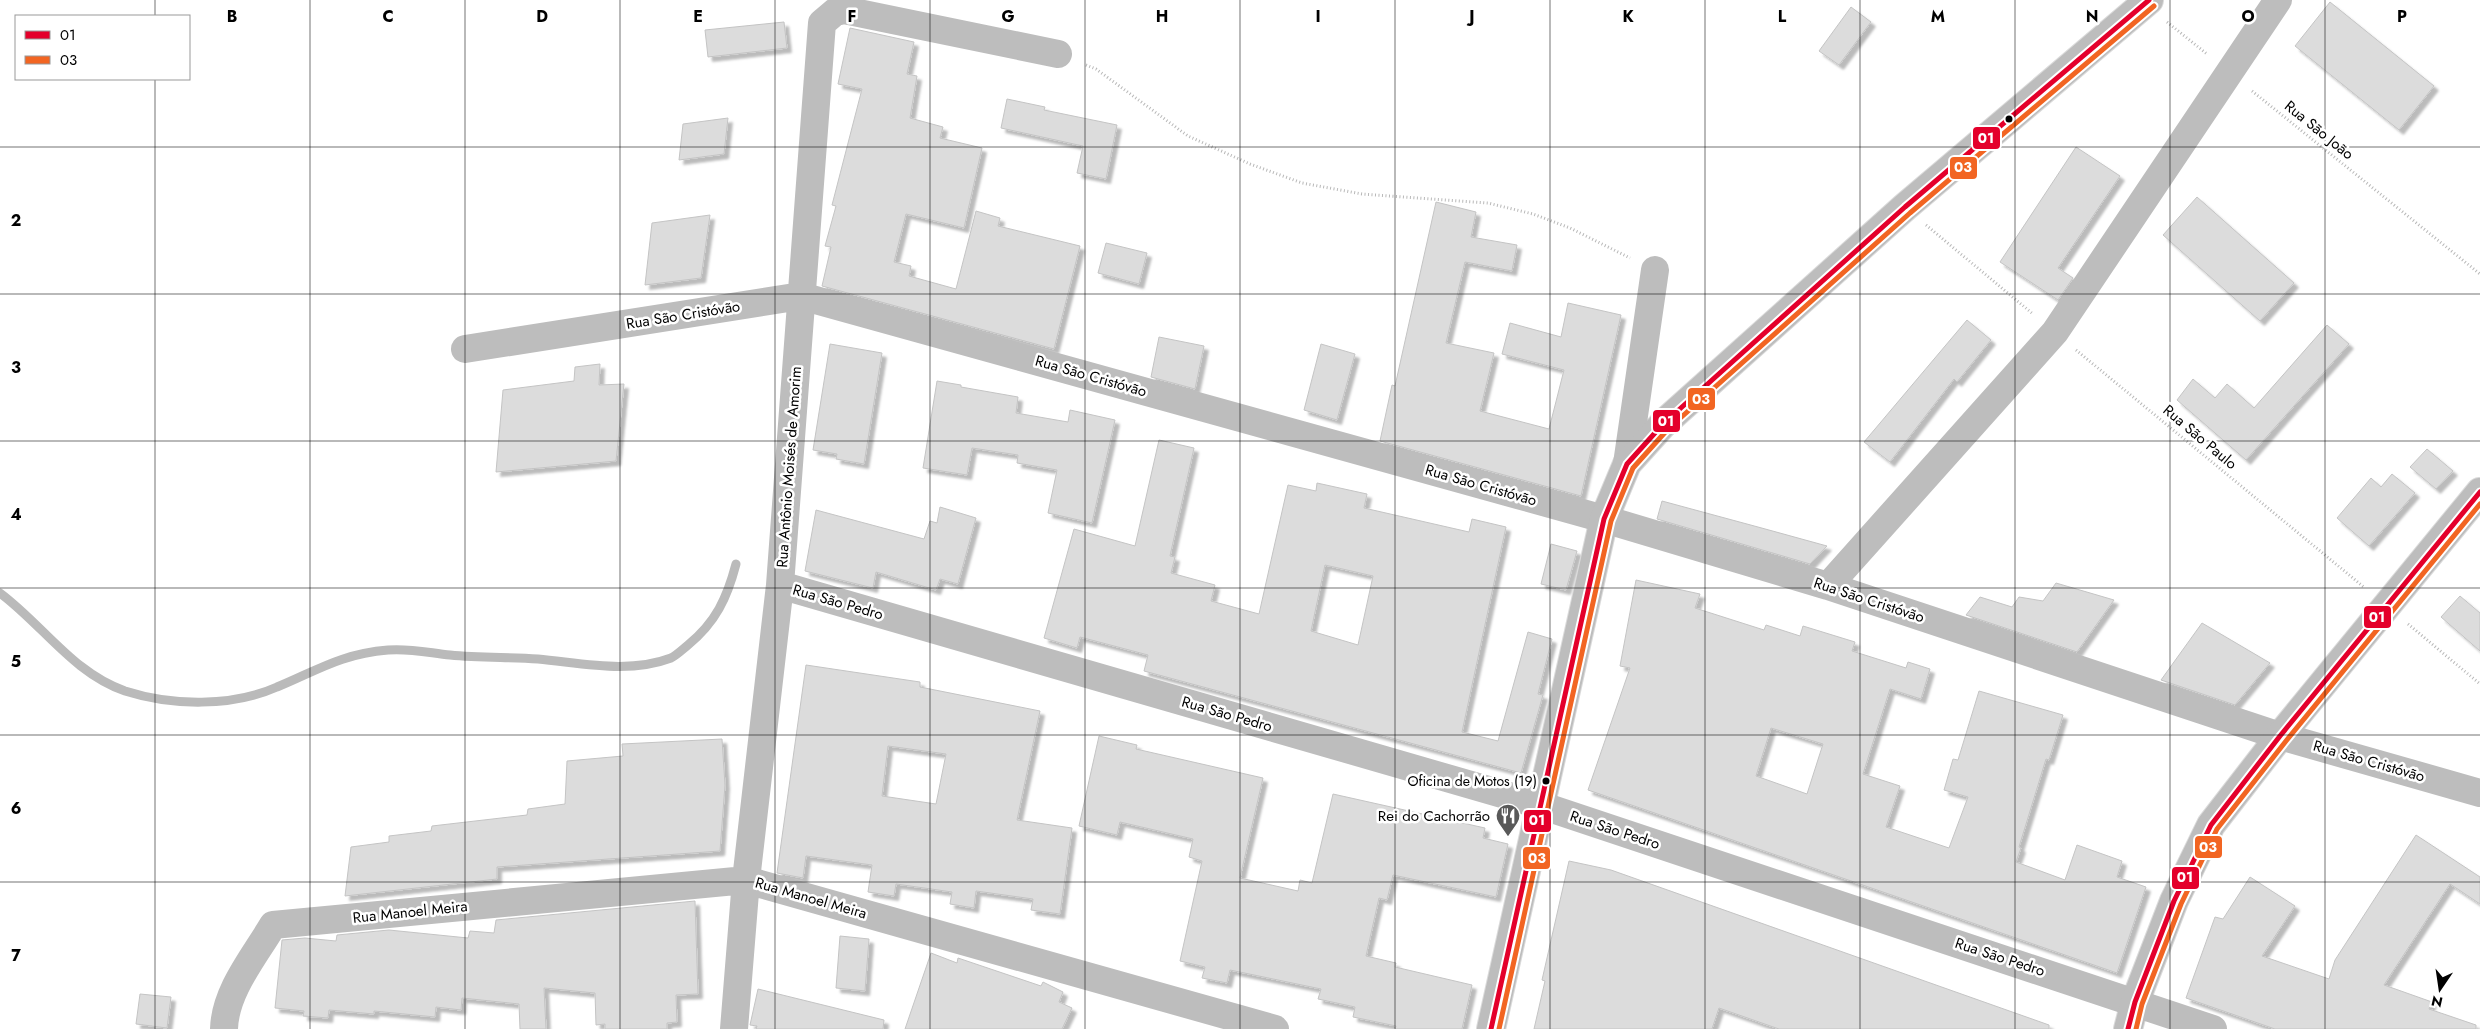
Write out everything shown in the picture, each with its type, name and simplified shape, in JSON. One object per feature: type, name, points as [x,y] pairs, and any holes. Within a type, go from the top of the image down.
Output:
[{"type":"street","points":[[1828,586],[2055,332],[2278,0]]},
{"type":"street","points":[[1627,464],[1663,424],[1904,207],[2147,2]]},
{"type":"street","name":"Rua Antônio Moisés de Amorim","points":[[734,1029],[746,880],[780,585],[822,23],[835,12],[844,10],[1058,54]]},
{"type":"street","points":[[1491,1029],[1604,519],[1627,464],[1656,270]]},
{"type":"street","name":"Rua São Cristóvão","points":[[466,349],[801,296],[1604,519],[1828,586],[2280,736],[2480,794]]},
{"type":"street","points":[[2128,1029],[2135,1002],[2174,901],[2211,825],[2280,736],[2388,607],[2480,492]]},
{"type":"street","name":"Rua São Pedro","points":[[780,585],[1540,805],[2213,1029]]},
{"type":"street","name":"Rua Manoel Meira","points":[[224,1029],[229,1003],[237,984],[273,925],[746,880],[1275,1029]]},
{"type":"path","name":"Rua São João","points":[[2147,2],[2230,73],[2480,274]]},
{"type":"path","points":[[1058,54],[1096,69],[1188,136],[1302,183],[1362,194],[1488,202],[1533,214],[1570,228],[1656,270]]},
{"type":"path","name":"Rua São Paulo","points":[[1904,207],[2480,684]]},
{"type":"building","points":[[2330,2],[2434,86],[2399,130],[2295,46]]},
{"type":"building","points":[[1851,7],[1871,22],[1839,65],[1819,51]]},
{"type":"building","points":[[784,22],[787,48],[708,57],[705,30]]},
{"type":"building","points":[[850,28],[914,42],[907,74],[917,76],[910,118],[943,127],[940,138],[982,148],[964,228],[906,214],[894,262],[911,266],[909,276],[956,289],[976,211],[1000,218],[998,226],[1080,246],[1054,349],[822,286],[831,247],[825,246],[836,206],[832,205],[862,89],[838,84]]},
{"type":"building","points":[[1007,99],[1045,107],[1044,110],[1117,125],[1106,179],[1077,173],[1083,146],[1001,128]]},
{"type":"building","points":[[728,118],[724,154],[679,160],[683,124]]},
{"type":"building","points":[[2076,147],[2120,176],[2058,268],[2073,278],[2058,300],[2000,262]]},
{"type":"building","points":[[2197,197],[2294,283],[2260,321],[2163,235]]},
{"type":"building","points":[[1436,202],[1476,212],[1471,237],[1517,245],[1512,271],[1465,262],[1446,343],[1494,353],[1480,411],[1549,429],[1564,370],[1502,354],[1510,323],[1561,337],[1568,303],[1621,315],[1581,496],[1380,441],[1392,385],[1395,386]]},
{"type":"building","points":[[710,215],[701,278],[645,285],[652,223]]},
{"type":"building","points":[[1106,243],[1147,253],[1139,284],[1098,273]]},
{"type":"building","points":[[1967,320],[1991,340],[1957,382],[1954,379],[1890,462],[1864,442]]},
{"type":"building","points":[[2327,325],[2349,344],[2246,460],[2177,400],[2193,379],[2215,398],[2227,384],[2254,408]]},
{"type":"building","points":[[1159,337],[1204,346],[1195,389],[1151,377]]},
{"type":"building","points":[[830,344],[882,353],[864,464],[836,459],[837,454],[813,450]]},
{"type":"building","points":[[1321,344],[1355,354],[1337,420],[1304,410]]},
{"type":"building","points":[[600,364],[599,385],[624,384],[616,461],[496,472],[503,390],[574,381],[575,367]]},
{"type":"building","points":[[937,381],[1018,397],[1016,413],[1068,422],[1070,410],[1115,420],[1092,523],[1048,513],[1057,470],[1017,463],[1018,455],[972,448],[967,475],[923,468]]},
{"type":"building","points":[[1159,440],[1194,448],[1170,556],[1175,557],[1171,573],[1215,585],[1211,601],[1259,614],[1288,485],[1316,491],[1317,483],[1367,494],[1364,508],[1469,532],[1472,519],[1506,527],[1462,732],[1498,741],[1528,632],[1552,639],[1538,694],[1543,695],[1521,773],[1144,671],[1148,655],[1080,637],[1077,648],[1044,638],[1074,529],[1135,546]],"holes":[[[1325,565],[1373,576],[1358,645],[1311,631]]]},
{"type":"building","points":[[2427,449],[2453,471],[2436,489],[2410,467]]},
{"type":"building","points":[[2392,474],[2415,493],[2369,546],[2337,518],[2371,478],[2381,487]]},
{"type":"building","points":[[1662,501],[1827,546],[1810,564],[1657,519]]},
{"type":"building","points":[[940,507],[976,518],[958,584],[940,579],[936,590],[876,572],[873,588],[805,571],[816,510],[924,539],[930,521],[937,523]]},
{"type":"building","points":[[1551,544],[1577,551],[1566,590],[1541,584]]},
{"type":"building","points":[[1636,580],[1700,594],[1695,608],[1764,630],[1766,625],[1800,636],[1803,626],[1855,642],[1852,651],[1906,668],[1908,662],[1930,669],[1921,699],[1890,689],[1863,774],[1900,786],[1886,827],[1949,848],[1968,797],[1944,790],[1953,759],[1958,760],[1979,691],[2063,715],[2049,760],[2046,759],[2016,862],[2065,880],[2077,845],[2122,861],[2117,877],[2146,887],[2117,973],[1588,790],[1630,668],[1620,666]],"holes":[[[1771,728],[1823,744],[1807,794],[1756,776]]]},
{"type":"building","points":[[2056,583],[2114,600],[2077,652],[1966,615],[1980,597],[2012,607],[2019,597],[2043,601]]},
{"type":"building","points":[[2460,596],[2480,613],[2480,651],[2441,617]]},
{"type":"building","points":[[2202,623],[2270,663],[2235,705],[2161,680]]},
{"type":"building","points":[[806,665],[920,682],[920,687],[1040,711],[1017,820],[1072,828],[1060,914],[1031,910],[1033,899],[976,891],[974,908],[950,904],[952,892],[896,884],[894,896],[868,892],[872,865],[806,856],[803,878],[777,873]],"holes":[[[888,746],[946,754],[936,804],[882,796]]]},
{"type":"building","points":[[1099,736],[1137,745],[1136,749],[1263,778],[1240,878],[1298,891],[1300,880],[1312,883],[1333,794],[1485,828],[1483,838],[1508,844],[1496,897],[1393,875],[1387,900],[1379,898],[1366,956],[1396,963],[1395,967],[1472,985],[1462,1029],[1395,1029],[1396,1026],[1353,1017],[1355,1007],[1318,999],[1321,989],[1230,970],[1227,983],[1202,978],[1205,967],[1180,961],[1202,861],[1189,857],[1193,839],[1120,822],[1117,835],[1079,826]]},
{"type":"building","points":[[722,739],[725,785],[720,851],[497,867],[497,879],[345,896],[351,847],[389,842],[389,836],[431,831],[432,826],[527,815],[528,809],[565,804],[567,761],[623,756],[622,744]]},
{"type":"building","points":[[2416,835],[2480,877],[2480,904],[2450,884],[2384,985],[2432,1002],[2429,1009],[2476,1025],[2476,1029],[2275,1029],[2186,998],[2215,917],[2223,919],[2250,877],[2295,906],[2262,956],[2329,979],[2335,960]]},
{"type":"building","points":[[1569,861],[1611,870],[2049,1025],[2049,1029],[1779,1029],[1719,1008],[1712,1029],[1534,1029],[1545,981],[1542,980]]},
{"type":"building","points":[[695,901],[698,994],[676,995],[677,1022],[667,1023],[667,1029],[605,1029],[605,1024],[596,1025],[595,993],[544,988],[546,1029],[520,1029],[519,1004],[462,998],[461,1010],[436,1007],[435,1017],[374,1011],[374,1014],[329,1010],[328,1018],[303,1016],[304,1011],[275,1008],[282,940],[305,938],[336,941],[337,935],[389,930],[468,938],[470,931],[494,933],[496,920]]},
{"type":"building","points":[[840,936],[869,939],[865,991],[836,988]]},
{"type":"building","points":[[931,953],[957,963],[958,958],[1041,986],[1043,982],[1063,992],[1059,1002],[1072,1008],[1062,1029],[905,1029]]},
{"type":"building","points":[[758,989],[884,1020],[883,1029],[756,1029],[757,1026],[750,1025]]},
{"type":"building","points":[[140,994],[171,997],[167,1028],[136,1024]]},
{"type":"waterway","points":[[0,593],[74,661],[106,683],[125,691],[162,700],[202,702],[222,701],[259,694],[343,659],[388,650],[412,650],[461,656],[538,659],[605,666],[655,663],[671,658],[706,627],[724,599],[736,564]]},
{"type":"transit line","name":"01","points":[[1491,1029],[1604,519],[1627,464],[1663,424],[1905,207],[2149,0]]},
{"type":"transit line","name":"03","points":[[1499,1029],[1611,521],[1633,468],[1668,429],[1910,213],[2154,6]]},
{"type":"transit line","name":"01","points":[[2128,1029],[2135,1002],[2174,901],[2211,825],[2280,736],[2480,492]]},
{"type":"transit line","name":"03","points":[[2136,1029],[2142,1004],[2181,904],[2217,829],[2286,741],[2480,504]]},
{"type":"place","name":"Oficina de Motos (19)","points":[[1546,781]]},
{"type":"place","name":"Rei do Cachorrão","points":[[1508,837]]}]
